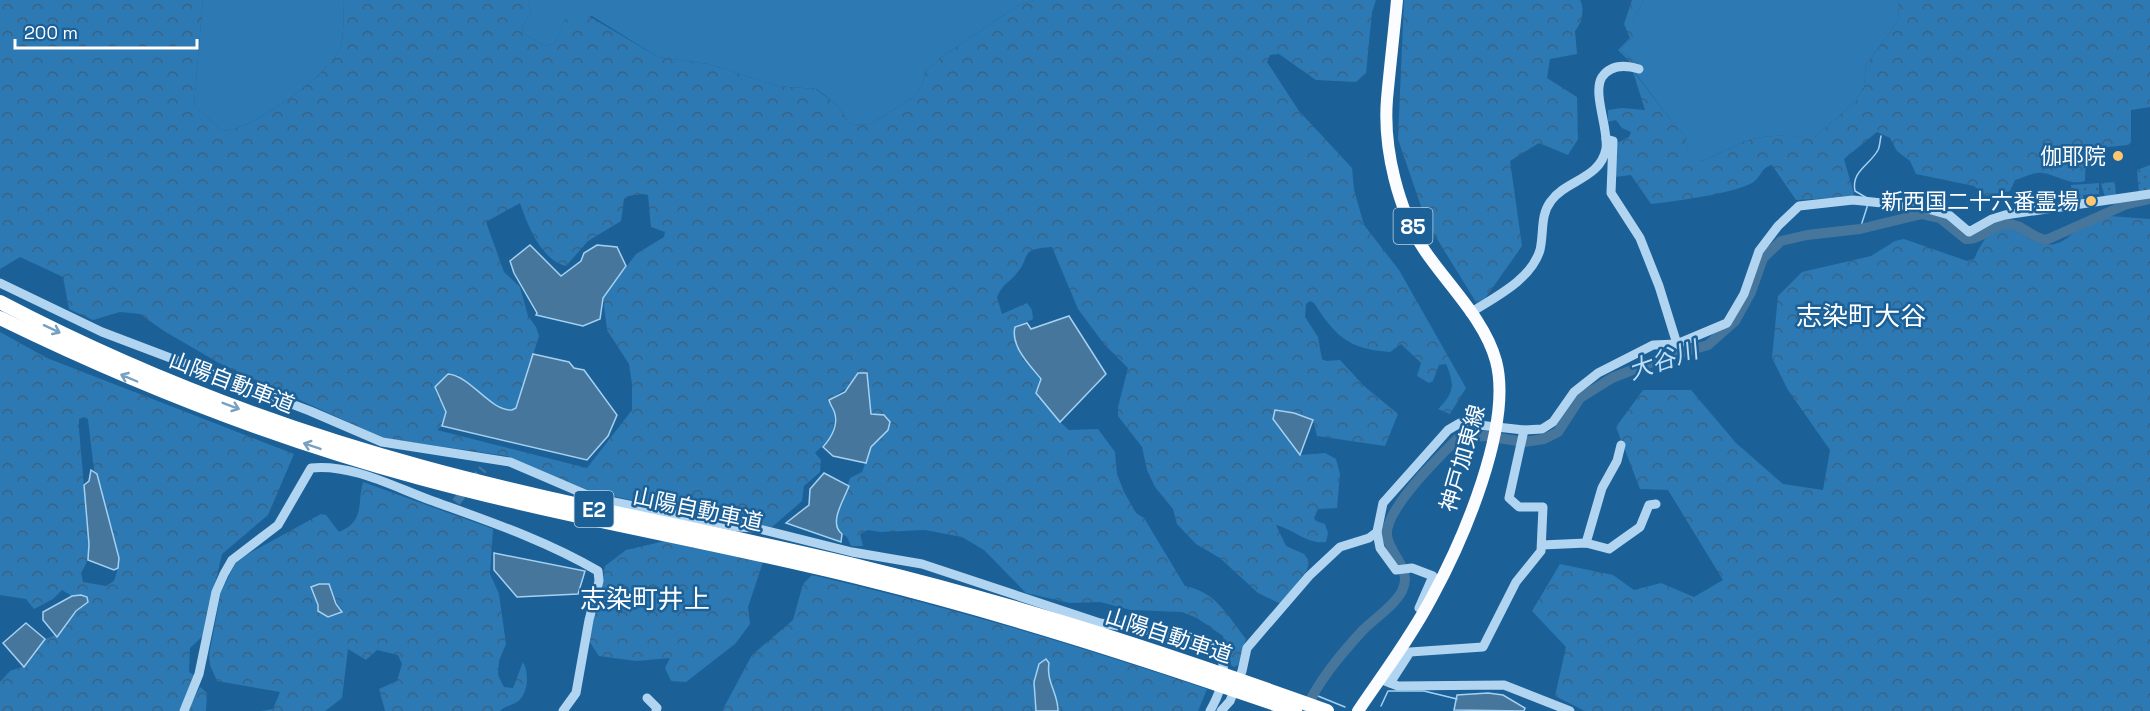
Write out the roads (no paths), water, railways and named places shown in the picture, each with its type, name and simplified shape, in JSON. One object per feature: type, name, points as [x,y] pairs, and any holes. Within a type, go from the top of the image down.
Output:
[{"type":"highway","name":"山陽自動車道","points":[[0,302],[173,383],[343,444],[510,490],[790,550],[943,587],[1203,673],[1327,711]]},
{"type":"highway","name":"山陽自動車道","points":[[0,318],[159,390],[338,455],[507,500],[850,575],[939,598],[1203,673],[1295,711]]},
{"type":"main road","name":"神戸加東線","points":[[1358,711],[1385,681],[1424,611],[1463,531],[1495,434],[1500,403],[1496,360],[1470,313],[1423,248],[1403,203],[1390,151],[1387,100],[1397,0]]},
{"type":"street","points":[[1470,313],[1507,289],[1530,268],[1540,251],[1544,214],[1550,201],[1595,169],[1603,156],[1606,139],[1599,90],[1600,79],[1612,68],[1626,65],[1639,69]]},
{"type":"street","points":[[1606,139],[1612,141],[1611,193],[1640,238],[1659,286],[1677,344]]},
{"type":"street","points":[[1424,611],[1419,608],[1433,576],[1412,568],[1396,570],[1380,548],[1377,532],[1383,503],[1448,430],[1460,423],[1495,434],[1542,429],[1553,422],[1574,392],[1598,373],[1653,345],[1677,344],[1727,323],[1744,294],[1759,251],[1778,226],[1799,206],[1853,200],[1922,207],[1949,215],[1969,232],[1992,219],[2005,216],[2150,194]]},
{"type":"street","points":[[0,283],[102,332],[310,411],[382,442],[510,462],[594,498],[738,527],[755,528],[852,552],[922,564],[1100,623],[1201,639],[1209,642],[1223,657],[1226,667],[1210,711]]},
{"type":"street","points":[[1523,432],[1509,498],[1519,507],[1543,507],[1542,545],[1515,582],[1483,647],[1410,652],[1385,681],[1398,686],[1504,685],[1570,711]]},
{"type":"street","points":[[1586,543],[1602,488],[1617,461],[1621,445]]},
{"type":"street","points":[[483,469],[489,459]]},
{"type":"street","points":[[184,711],[199,674],[216,591],[232,560],[278,525],[311,468],[327,466],[354,472],[454,505],[563,551],[598,572],[599,581],[589,620],[576,693],[563,711]]},
{"type":"street","points":[[1542,545],[1586,543],[1609,549],[1637,530],[1649,505],[1656,504]]},
{"type":"street","points":[[1221,711],[1230,701],[1242,671],[1247,648],[1290,597],[1340,548],[1369,538],[1377,532]]},
{"type":"street","points":[[647,698],[657,708],[656,711]]},
{"type":"waterway","points":[[1867,198],[1855,191],[1856,178],[1878,150],[1881,136]]},
{"type":"waterway","name":"大谷川","points":[[1305,711],[1316,689],[1338,658],[1363,630],[1394,602],[1402,591],[1405,576],[1389,543],[1388,525],[1394,512],[1414,484],[1458,438],[1486,436],[1524,442],[1544,439],[1558,432],[1580,398],[1612,378],[1660,359],[1708,345],[1735,321],[1751,292],[1763,258],[1781,241],[1807,235],[1860,229],[1922,214],[1940,218],[1966,239],[1971,239],[2001,225],[2012,224],[2046,240],[2127,204],[2150,199]]},
{"type":"waterway","points":[[1860,229],[1868,204]]},
{"type":"waterway","points":[[1381,706],[1388,691],[1424,691],[1457,699]]},
{"type":"waterway","points":[[1313,694],[1345,707]]},
{"type":"tunnel","points":[[456,502],[483,469]]},
{"type":"place","name":"伽耶院","points":[[2118,156]]},
{"type":"place","name":"新西国二十六番霊場","points":[[2091,201]]},
{"type":"district","name":"志染町大谷","points":[[1861,316]]},
{"type":"district","name":"志染町井上","points":[[645,599]]}]
